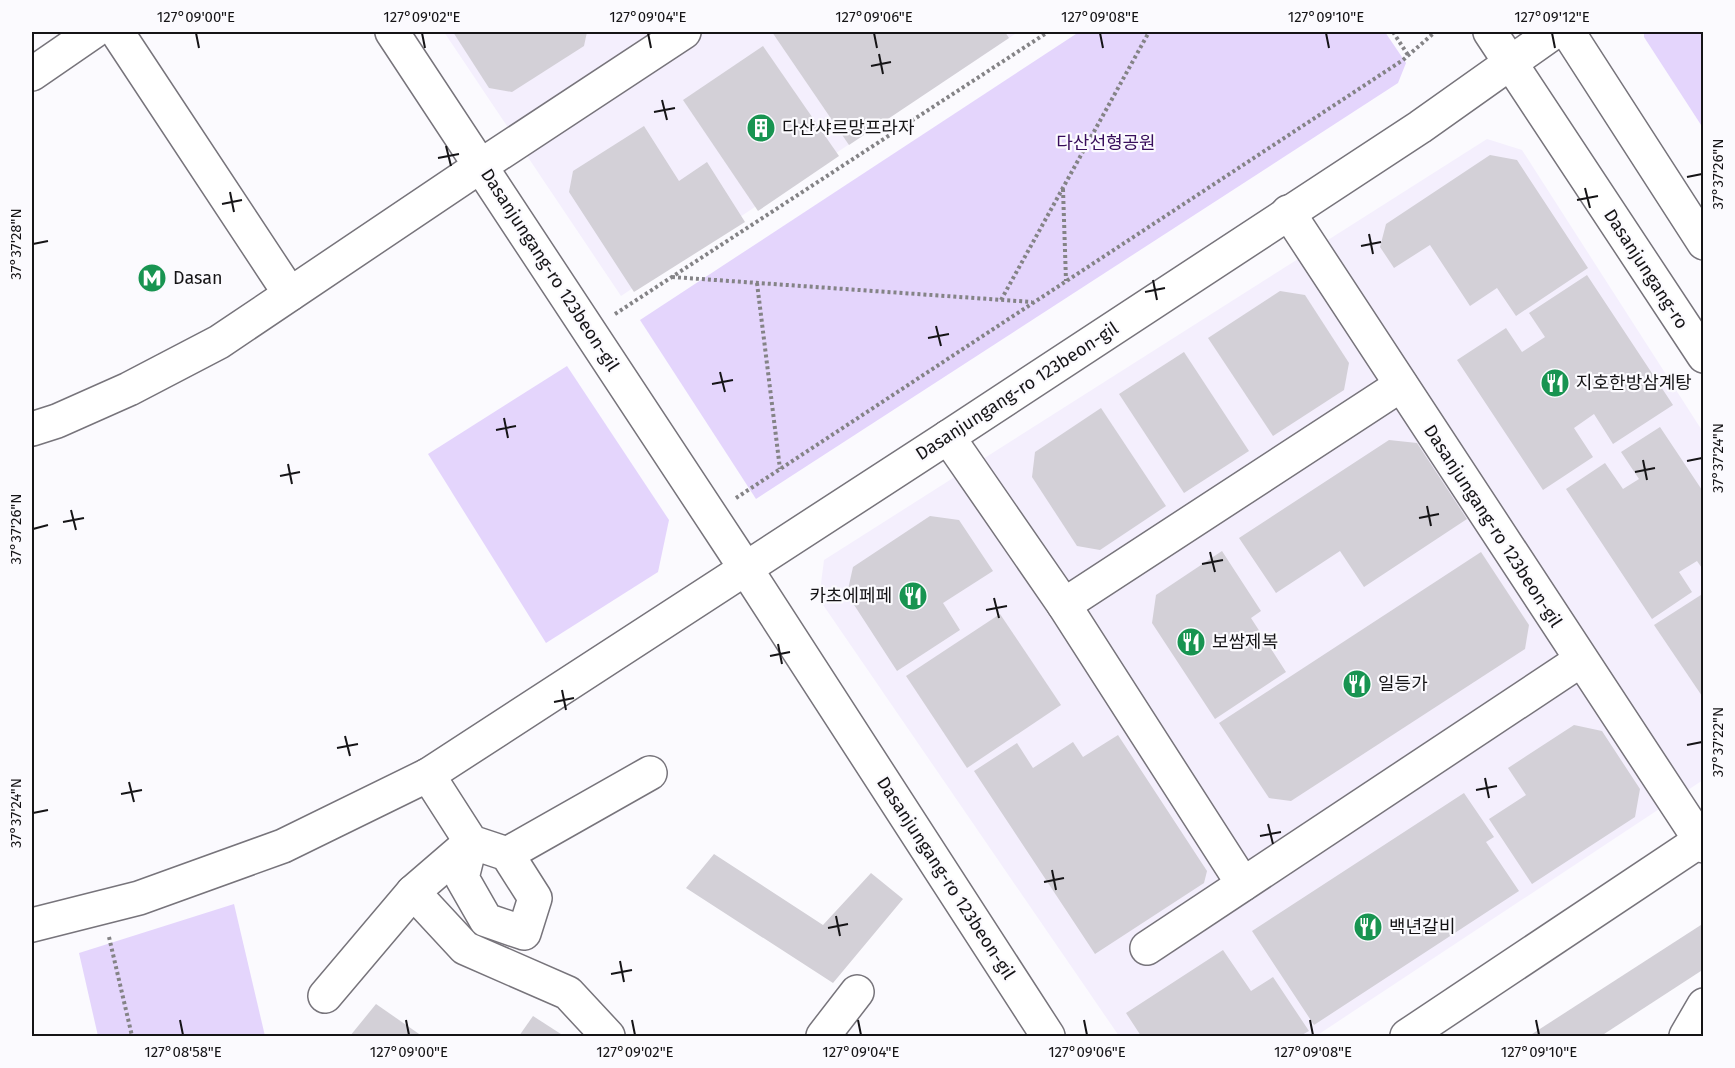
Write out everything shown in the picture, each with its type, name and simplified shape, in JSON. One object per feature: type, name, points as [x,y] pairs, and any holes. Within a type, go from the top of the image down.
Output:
[{"type":"street","points":[[32,74],[93,32]]},
{"type":"street","points":[[117,32],[290,294]]},
{"type":"street","name":"Dasanjungang-ro 123beon-gil","points":[[393,32],[711,515],[1048,1036]]},
{"type":"street","name":"Dasanjungang-ro","points":[[1490,32],[1704,356]]},
{"type":"street","name":"Dasanjungang-ro 123beon-gil","points":[[32,925],[139,898],[283,846],[428,775],[1420,127],[1554,32]]},
{"type":"street","points":[[1568,32],[1704,243]]},
{"type":"street","points":[[32,429],[57,421],[149,379],[219,342],[669,36]]},
{"type":"street","name":"Dasanjungang-ro 123beon-gil","points":[[1288,212],[1702,842]]},
{"type":"street","points":[[1064,605],[1401,386]]},
{"type":"street","points":[[948,437],[1064,605],[1243,884]]},
{"type":"street","points":[[1147,948],[1581,660]]},
{"type":"street","points":[[507,854],[650,773]]},
{"type":"street","points":[[428,775],[471,842],[507,854],[535,897],[524,933],[486,920],[462,878],[471,842]]},
{"type":"street","points":[[326,996],[413,892],[471,842]]},
{"type":"street","points":[[1407,1036],[1702,842]]},
{"type":"street","points":[[413,892],[465,948],[568,993],[608,1036]]},
{"type":"street","points":[[823,1036],[856,992]]},
{"type":"street","points":[[1686,1036],[1704,1005]]},
{"type":"path","points":[[589,331],[1048,32]]},
{"type":"path","points":[[1001,300],[1149,32]]},
{"type":"path","points":[[1393,32],[1408,55]]},
{"type":"path","points":[[711,515],[1408,55],[1435,32]]},
{"type":"path","points":[[1063,188],[1066,281]]},
{"type":"path","points":[[671,277],[1034,302]]},
{"type":"path","points":[[757,283],[780,469]]},
{"type":"path","points":[[102,907],[132,1036]]},
{"type":"shaded area","points":[[444,32],[1018,32],[621,296]]},
{"type":"shaded area","points":[[1487,139],[1522,150],[1703,432],[1703,780],[1316,1036],[1119,1036],[819,599],[824,560]]},
{"type":"green space","name":"다산선형공원","points":[[1079,32],[1385,32],[1406,63],[1398,83],[756,499],[640,320]]},
{"type":"green space","points":[[1644,32],[1703,32],[1703,128],[1644,37]]},
{"type":"green space","points":[[567,366],[669,520],[658,572],[546,643],[428,454]]},
{"type":"green space","points":[[234,904],[265,1036],[98,1036],[79,953]]},
{"type":"building","points":[[453,32],[587,32],[584,46],[512,92],[489,88]]},
{"type":"building","points":[[772,32],[1005,32],[1009,38],[849,145]]},
{"type":"building","name":"다산샤르망프라자","points":[[763,46],[839,156],[758,211],[683,100]]},
{"type":"building","points":[[644,126],[679,181],[707,162],[745,222],[634,292],[569,192],[573,171]]},
{"type":"building","points":[[1490,155],[1517,160],[1588,268],[1516,316],[1497,288],[1470,306],[1430,245],[1394,268],[1380,247],[1386,224]]},
{"type":"building","points":[[1587,275],[1673,405],[1613,444],[1594,414],[1574,428],[1593,457],[1543,490],[1457,360],[1506,328],[1522,352],[1545,337],[1529,313]]},
{"type":"building","points":[[1280,291],[1305,295],[1349,363],[1344,390],[1273,436],[1208,338]]},
{"type":"building","points":[[1184,352],[1249,451],[1184,493],[1119,394]]},
{"type":"building","points":[[1101,408],[1166,506],[1100,550],[1077,546],[1032,477],[1035,452]]},
{"type":"building","points":[[1660,427],[1704,493],[1704,571],[1697,561],[1679,572],[1692,592],[1652,619],[1566,489],[1605,463],[1623,489],[1639,479],[1621,452]]},
{"type":"building","points":[[1389,440],[1417,443],[1467,519],[1364,587],[1340,551],[1276,593],[1239,538]]},
{"type":"building","points":[[930,516],[959,520],[993,571],[943,603],[960,630],[897,671],[847,594],[853,567]]},
{"type":"building","points":[[1222,551],[1261,611],[1251,618],[1286,672],[1215,719],[1152,623],[1156,595]]},
{"type":"building","points":[[1481,552],[1529,625],[1525,649],[1291,801],[1269,798],[1219,723]]},
{"type":"building","points":[[1704,593],[1704,699],[1654,625]]},
{"type":"building","points":[[1000,614],[1061,705],[967,768],[906,676]]},
{"type":"building","points":[[1574,725],[1602,731],[1640,789],[1635,817],[1532,884],[1489,819],[1526,795],[1508,768]]},
{"type":"building","points":[[1118,735],[1207,871],[1204,883],[1095,954],[974,771],[1017,743],[1033,768],[1073,742],[1083,757]]},
{"type":"building","points":[[1464,793],[1494,837],[1486,842],[1519,891],[1314,1025],[1252,931]]},
{"type":"building","points":[[714,854],[823,925],[871,873],[903,899],[833,983],[686,888]]},
{"type":"building","points":[[1704,923],[1704,969],[1601,1036],[1529,1036]]},
{"type":"building","points":[[1223,950],[1251,991],[1273,977],[1309,1031],[1300,1036],[1141,1036],[1126,1013]]},
{"type":"building","points":[[376,1004],[422,1036],[350,1036]]},
{"type":"building","points":[[533,1016],[564,1036],[519,1036]]},
{"type":"place","name":"다산샤르망프라자","points":[[761,128]]},
{"type":"place","name":"Dasan","points":[[152,278]]},
{"type":"place","name":"지호한방삼계탕","points":[[1555,383]]},
{"type":"place","name":"카초에페페","points":[[913,596]]},
{"type":"place","name":"보쌈제복","points":[[1191,642]]},
{"type":"place","name":"일등가","points":[[1357,684]]},
{"type":"place","name":"백년갈비","points":[[1368,927]]}]
